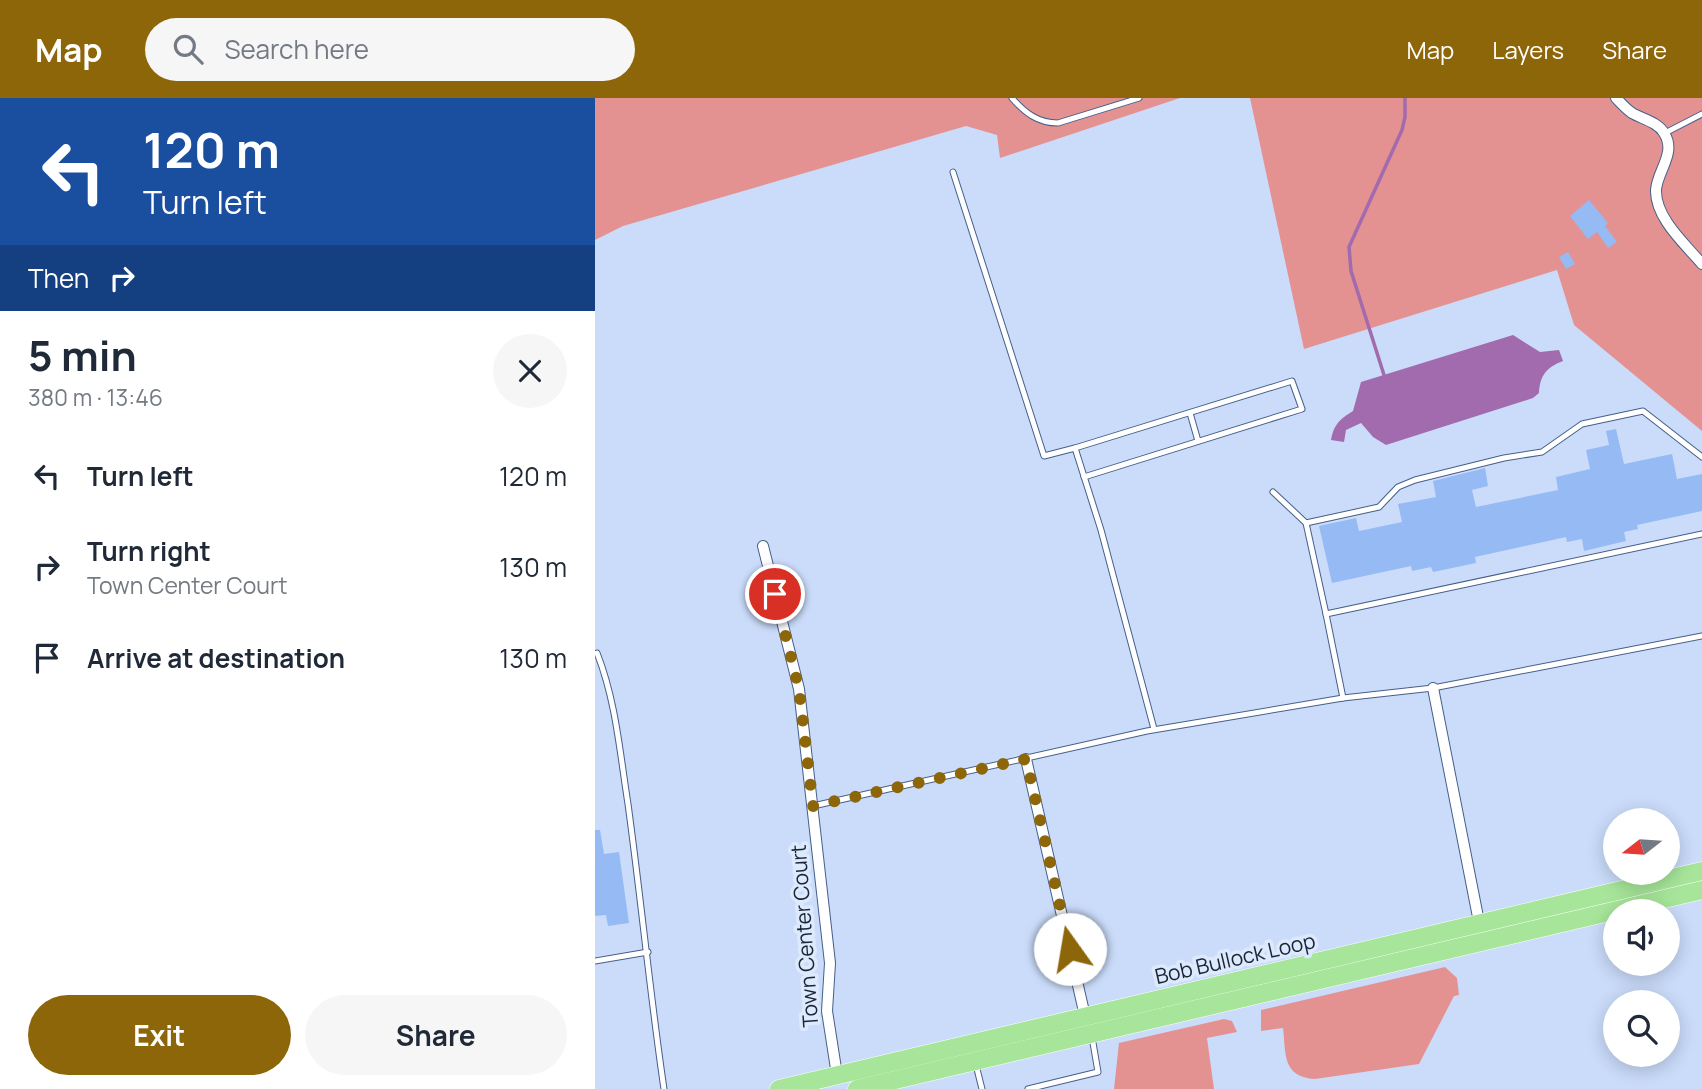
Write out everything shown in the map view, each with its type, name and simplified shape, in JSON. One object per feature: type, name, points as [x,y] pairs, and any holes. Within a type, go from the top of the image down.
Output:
[{"type":"highway","name":"Bob Bullock Loop","points":[[779,1089],[1702,871]]},
{"type":"highway","name":"Bob Bullock Loop","points":[[857,1089],[1702,890]]},
{"type":"highway","points":[[1092,1034],[1095,1026],[1101,1023],[1185,993]]},
{"type":"highway","points":[[1004,1054],[1026,1041],[1075,1028],[1085,1016]]},
{"type":"street","points":[[1616,98],[1633,114],[1661,128],[1665,133],[1668,152],[1657,184],[1657,198],[1662,213],[1702,264]]},
{"type":"street","name":"Town Center Court","points":[[763,546],[799,689],[830,963],[827,1011],[838,1075]]},
{"type":"street","points":[[1433,688],[1479,922]]},
{"type":"street","points":[[1026,759],[1085,1016]]},
{"type":"lane","points":[[1012,98],[1034,118],[1049,123],[1058,123],[1124,100],[1139,98]]},
{"type":"lane","points":[[1665,133],[1702,114]]},
{"type":"lane","points":[[954,172],[1045,456],[1292,381],[1302,409],[1084,477]]},
{"type":"lane","points":[[1307,523],[1379,507],[1398,486],[1504,458],[1542,452],[1581,424],[1643,411],[1702,457]]},
{"type":"lane","points":[[1190,413],[1198,441]]},
{"type":"lane","points":[[1075,447],[1101,530],[1154,729]]},
{"type":"lane","points":[[1273,492],[1307,523],[1343,698]]},
{"type":"lane","points":[[1325,614],[1702,534]]},
{"type":"lane","points":[[813,806],[1154,729],[1343,698],[1433,688],[1702,635]]},
{"type":"lane","points":[[597,653],[616,722],[664,1089]]},
{"type":"lane","points":[[595,961],[647,952]]},
{"type":"lane","points":[[1028,1089],[1098,1072],[1092,1034]]},
{"type":"lane","points":[[975,1061],[982,1089]]},
{"type":"shaded area","points":[[595,98],[1180,98],[1000,158],[997,135],[966,126],[623,226],[595,240]]},
{"type":"shaded area","points":[[1250,98],[1702,98],[1702,431],[1574,325],[1557,270],[1304,349]]},
{"type":"shaded area","points":[[1513,335],[1540,352],[1559,350],[1563,361],[1545,372],[1539,393],[1533,398],[1386,445],[1373,437],[1361,423],[1346,430],[1344,442],[1331,440],[1338,422],[1353,411],[1361,382]]},
{"type":"shaded area","points":[[1445,967],[1457,978],[1459,995],[1454,996],[1419,1064],[1315,1079],[1304,1077],[1291,1069],[1288,1062],[1283,1028],[1261,1031],[1261,1010]]},
{"type":"shaded area","points":[[1224,1019],[1232,1021],[1237,1032],[1207,1038],[1214,1089],[1114,1089],[1119,1043]]},
{"type":"building","points":[[1589,200],[1608,223],[1605,226],[1617,242],[1608,248],[1597,232],[1588,239],[1570,216]]},
{"type":"building","points":[[1568,252],[1575,264],[1566,269],[1559,257]]},
{"type":"building","points":[[1616,429],[1624,464],[1672,454],[1677,479],[1702,474],[1702,511],[1637,525],[1638,529],[1624,532],[1626,541],[1584,551],[1582,539],[1567,542],[1566,537],[1475,557],[1476,563],[1433,572],[1431,567],[1412,571],[1411,566],[1332,583],[1319,526],[1356,518],[1359,531],[1402,522],[1398,504],[1436,497],[1433,481],[1485,468],[1488,486],[1472,490],[1476,507],[1558,490],[1556,477],[1590,469],[1586,450],[1609,445],[1606,431]]},
{"type":"building","points":[[595,830],[600,830],[604,854],[619,852],[629,923],[608,926],[606,915],[595,916]]},
{"type":"waterway","points":[[1384,375],[1351,271],[1349,247],[1402,130],[1405,98]]},
{"type":"route","points":[[775,594],[799,689],[813,806],[1026,759],[1070,949]]}]
